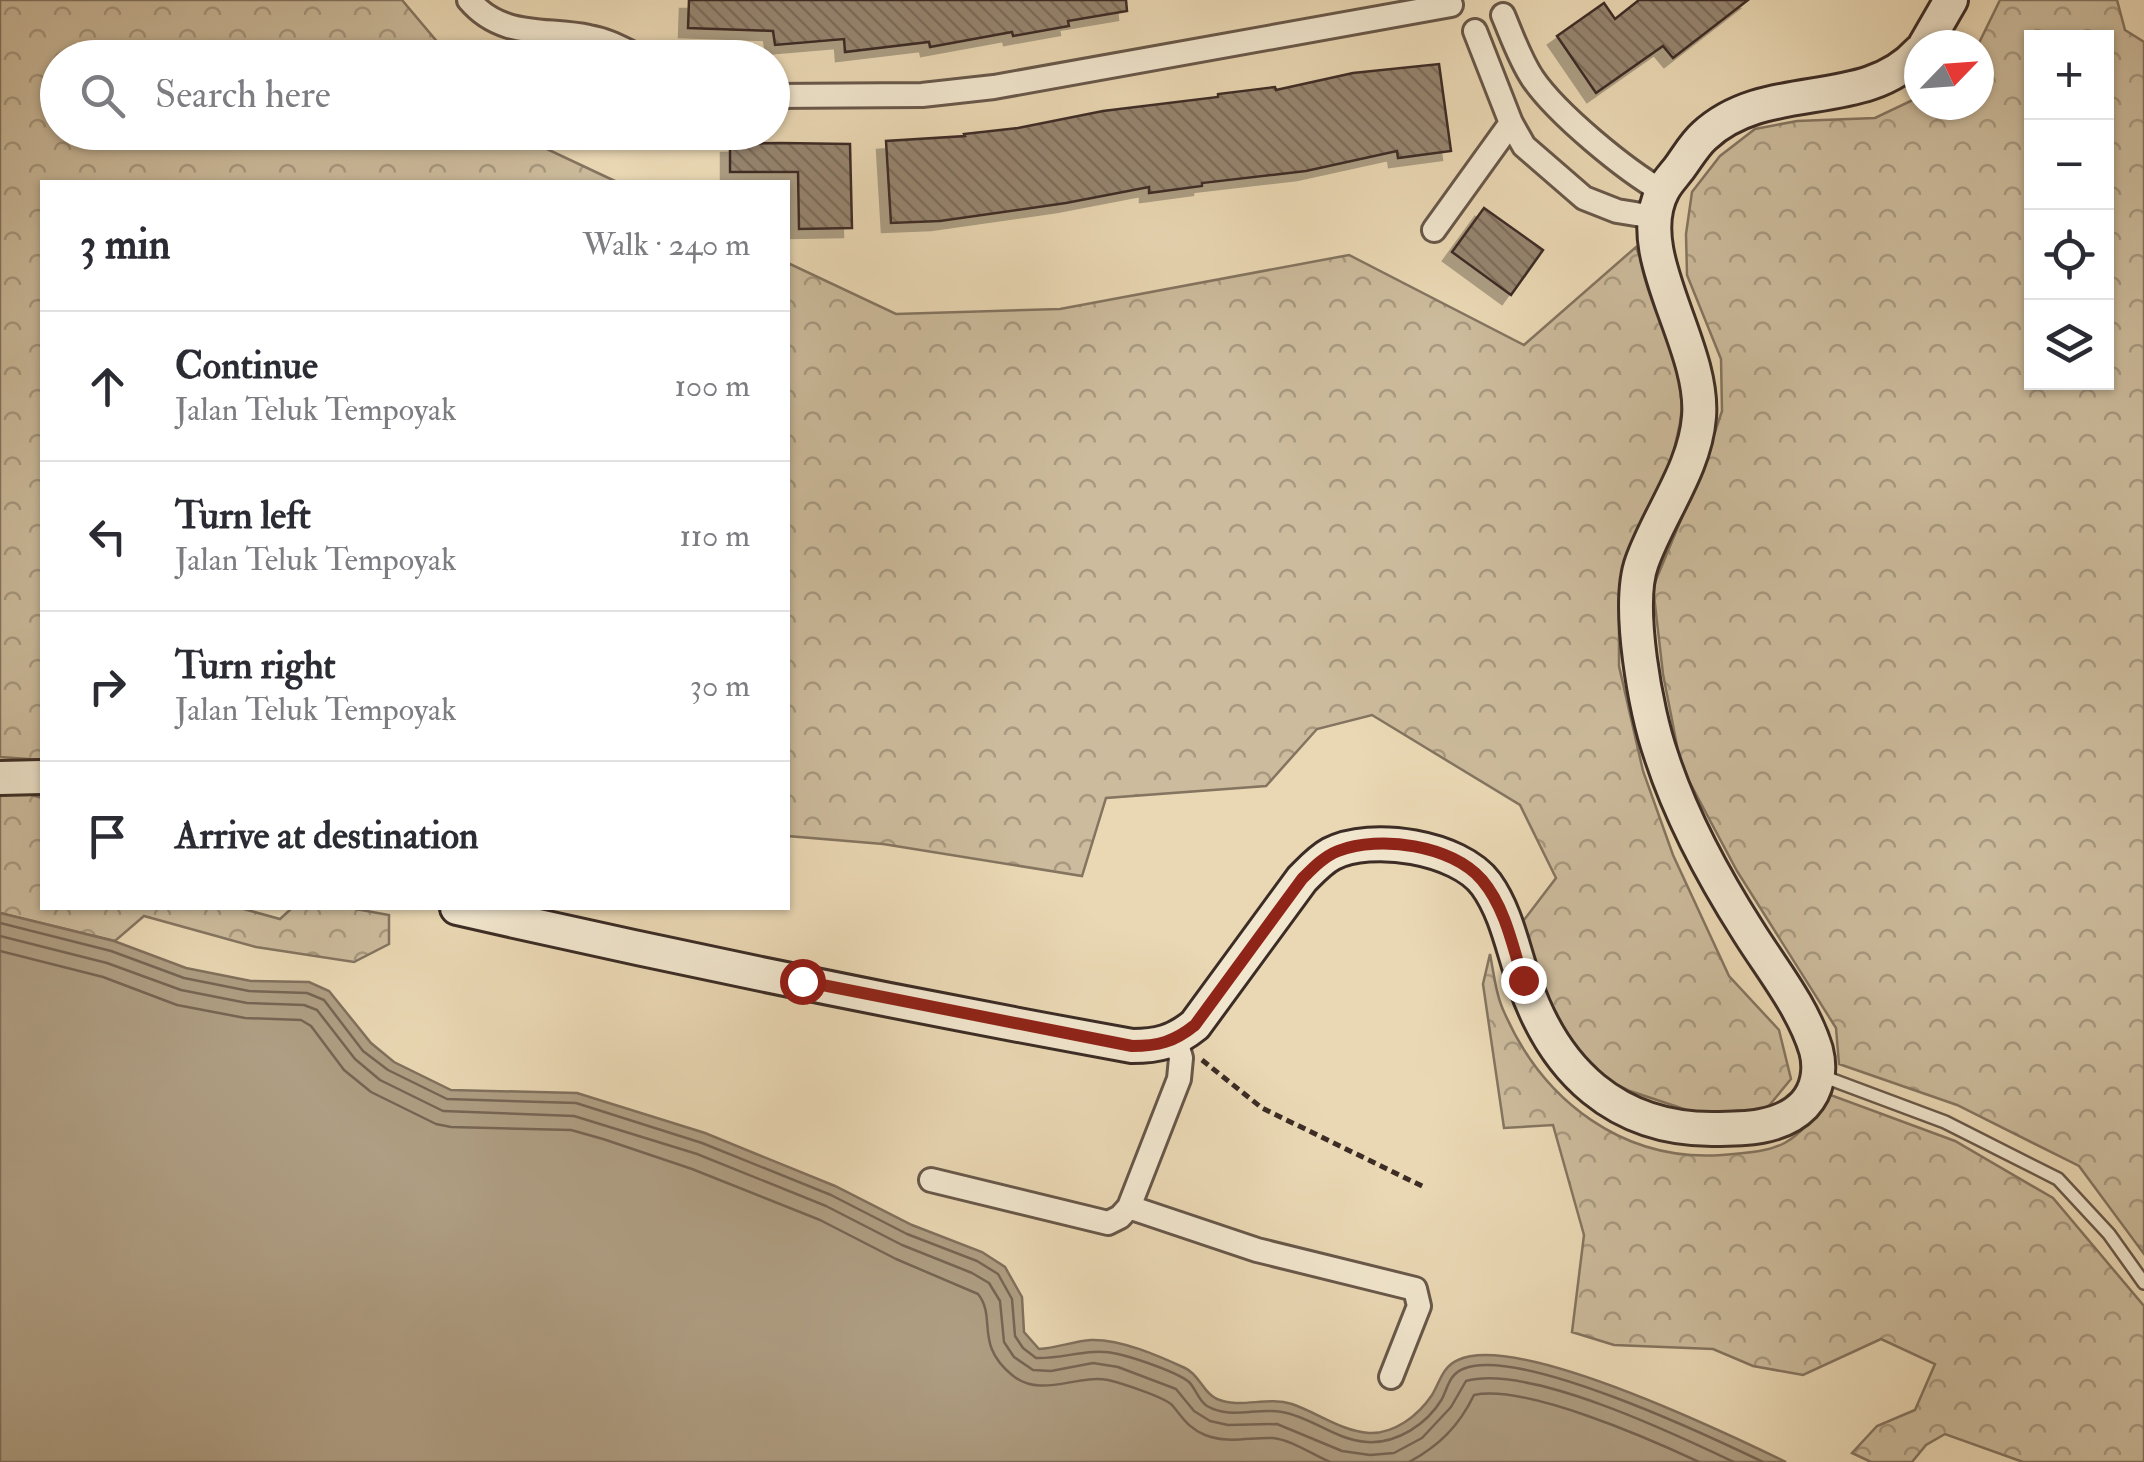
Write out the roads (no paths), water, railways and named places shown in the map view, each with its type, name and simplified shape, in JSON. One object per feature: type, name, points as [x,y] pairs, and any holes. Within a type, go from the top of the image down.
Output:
[{"type":"street","points":[[469,0],[498,22],[520,31],[602,40]]},
{"type":"street","points":[[1934,30],[1951,0]]},
{"type":"street","points":[[790,96],[922,95],[994,87],[1452,2],[1455,18],[1463,27],[1476,32],[1492,28],[1504,8]]},
{"type":"street","points":[[1504,8],[1530,76],[1550,100],[1639,178],[1658,204]]},
{"type":"street","points":[[1476,32],[1511,123],[1524,146],[1584,198],[1616,210],[1658,204]]},
{"type":"street","points":[[467,910],[1099,1040],[1156,1046],[1176,1040],[1195,1025],[1302,879],[1320,862],[1369,844],[1406,846],[1448,856],[1471,868],[1485,883],[1511,938],[1540,1024],[1581,1080],[1610,1103],[1639,1117],[1674,1126],[1743,1128],[1790,1116],[1815,1090],[1817,1054],[1809,1033],[1716,880],[1675,791],[1654,730],[1636,628],[1634,596],[1640,566],[1686,465],[1699,424],[1701,390],[1654,244],[1658,204],[1702,138],[1732,114],[1764,102],[1865,84],[1904,65]]},
{"type":"street","points":[[1434,230],[1511,123]]},
{"type":"street","points":[[0,778],[40,777]]},
{"type":"street","points":[[932,1180],[1108,1222],[1120,1217],[1129,1207],[1179,1080],[1181,1058],[1176,1040]]},
{"type":"street","points":[[1129,1207],[1257,1250],[1414,1290],[1419,1306],[1391,1377]]},
{"type":"lane","points":[[1818,1075],[1945,1122],[2058,1179],[2109,1234],[2144,1284]]},
{"type":"water","points":[[0,913],[114,941],[186,968],[251,981],[309,982],[329,991],[371,1043],[394,1062],[451,1090],[577,1093],[705,1133],[835,1186],[912,1225],[982,1252],[1005,1267],[1022,1297],[1024,1332],[1039,1349],[1091,1340],[1127,1345],[1185,1368],[1217,1399],[1292,1404],[1339,1425],[1369,1433],[1396,1427],[1413,1417],[1432,1395],[1445,1371],[1458,1360],[1487,1355],[1526,1360],[1622,1390],[1786,1462],[0,1462]]}]
